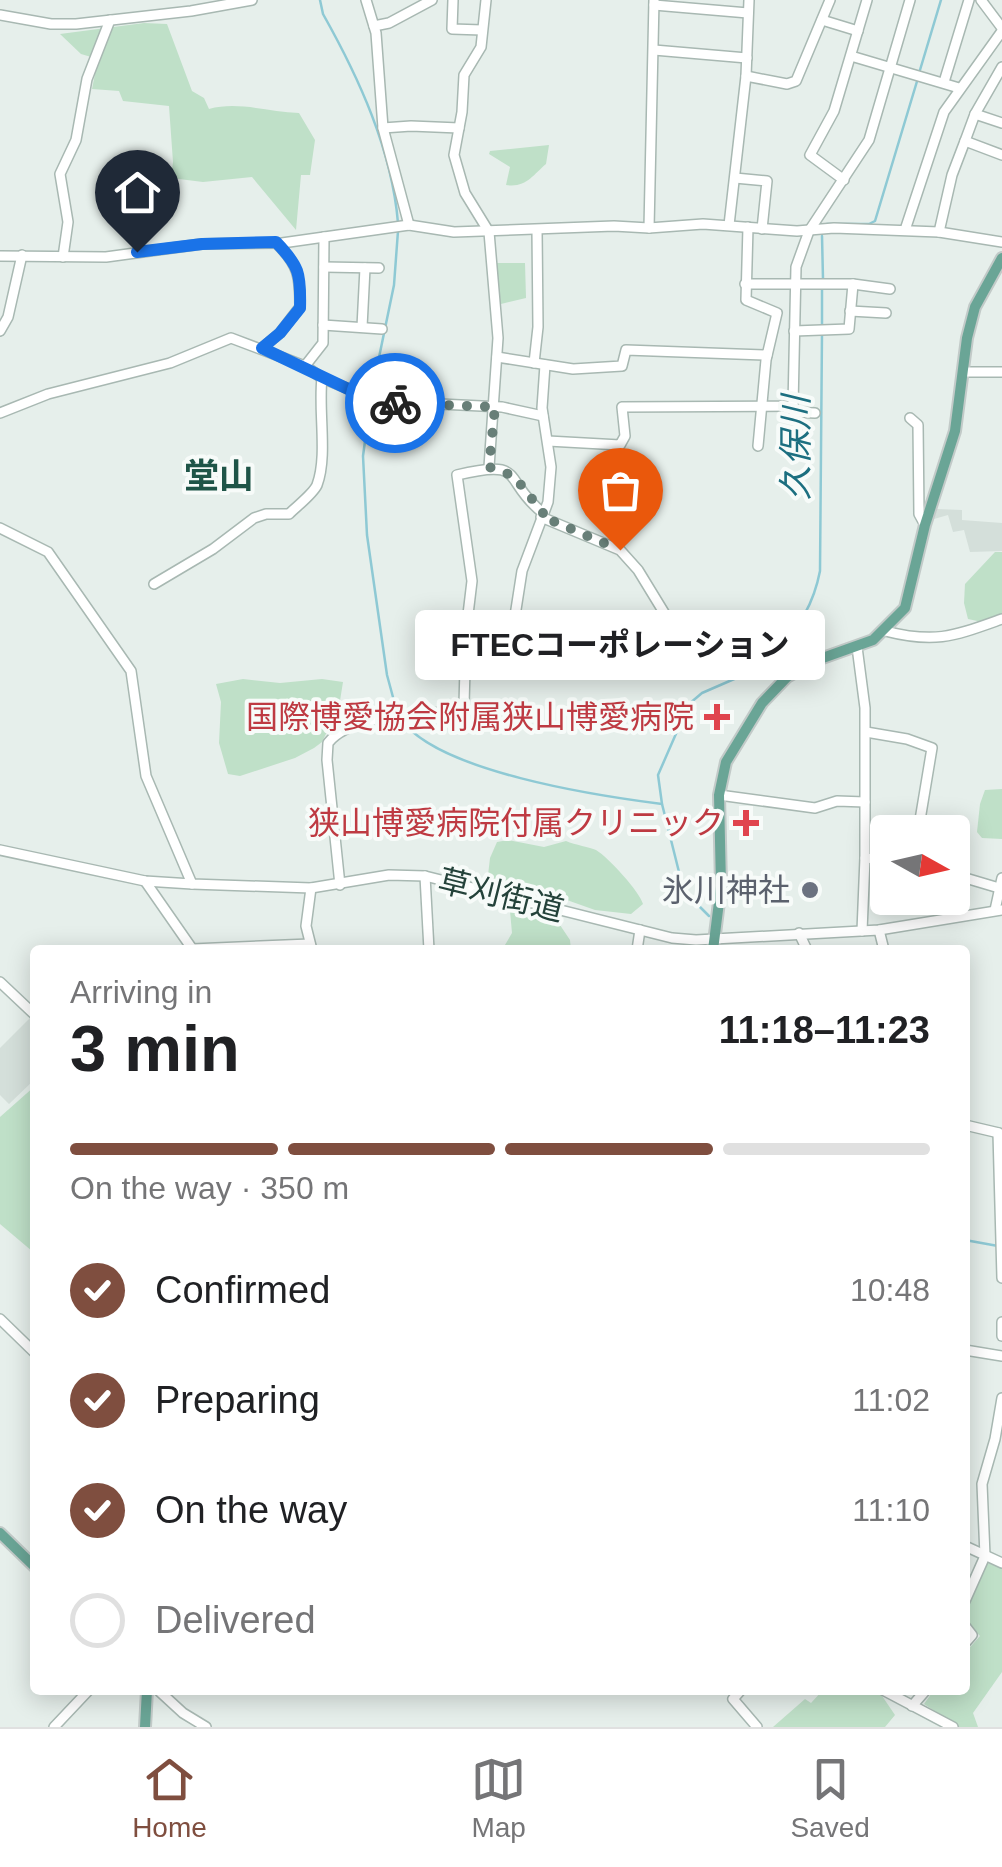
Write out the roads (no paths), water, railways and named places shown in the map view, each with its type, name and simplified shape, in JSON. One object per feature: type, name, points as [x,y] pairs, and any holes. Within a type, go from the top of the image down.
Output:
[{"type":"main road","points":[[714,944],[721,886],[719,795],[732,749],[762,703],[797,670],[858,647],[886,631],[905,608],[925,526],[955,431],[967,338],[976,307],[1002,258]]},
{"type":"main road","points":[[0,1533],[30,1562]]},
{"type":"main road","points":[[145,1727],[147,1695]]},
{"type":"street","points":[[0,15],[51,24],[110,20],[252,0]]},
{"type":"street","points":[[366,0],[374,26],[383,128],[404,226]]},
{"type":"street","points":[[374,26],[432,0]]},
{"type":"street","points":[[453,0],[452,29],[482,30]]},
{"type":"street","points":[[486,0],[481,47],[464,75],[454,160],[465,193],[489,232],[497,322],[489,467]]},
{"type":"street","points":[[729,225],[746,76],[749,0]]},
{"type":"street","points":[[746,76],[792,84],[830,0]]},
{"type":"street","points":[[844,180],[810,156],[829,126],[867,0]]},
{"type":"street","points":[[815,412],[794,412],[796,266],[809,230],[869,140],[910,0]]},
{"type":"street","points":[[944,82],[969,0]]},
{"type":"street","points":[[905,230],[936,130],[959,88],[1002,30],[981,0]]},
{"type":"street","points":[[649,228],[654,2],[748,13]]},
{"type":"street","points":[[63,256],[68,222],[60,174],[76,140],[87,79],[110,20]]},
{"type":"street","points":[[822,20],[858,31]]},
{"type":"street","points":[[654,50],[747,58]]},
{"type":"street","points":[[851,56],[959,88]]},
{"type":"street","points":[[939,232],[952,174],[975,114],[1002,68]]},
{"type":"street","points":[[975,114],[1002,123]]},
{"type":"street","points":[[383,128],[460,128]]},
{"type":"street","points":[[965,141],[1002,155]]},
{"type":"street","points":[[735,178],[767,181],[762,228]]},
{"type":"street","points":[[0,256],[106,257],[404,226],[489,232],[729,225],[939,232],[1002,242]]},
{"type":"street","points":[[748,227],[746,300],[777,313],[767,354],[758,446]]},
{"type":"street","points":[[512,635],[522,571],[548,502],[550,467],[540,364],[537,230]]},
{"type":"street","points":[[306,366],[323,343],[324,237]]},
{"type":"street","points":[[262,348],[300,308],[297,270],[291,255],[276,242]]},
{"type":"street","points":[[0,330],[8,318],[22,255]]},
{"type":"street","points":[[324,266],[379,268]]},
{"type":"street","points":[[362,327],[365,268]]},
{"type":"street","points":[[745,284],[853,284],[890,289]]},
{"type":"street","points":[[794,331],[849,329],[853,284]]},
{"type":"street","points":[[850,311],[886,314]]},
{"type":"street","points":[[323,326],[382,329]]},
{"type":"street","points":[[0,414],[48,394],[170,363],[228,339],[306,366],[322,378],[373,400],[495,407],[543,416]]},
{"type":"street","points":[[496,357],[573,369],[622,366],[626,350],[767,354]]},
{"type":"street","points":[[963,372],[1002,372]]},
{"type":"street","points":[[154,584],[213,549],[254,518],[289,514],[316,489],[321,456],[318,403],[322,378]]},
{"type":"street","points":[[548,441],[620,445],[625,436],[622,407],[794,406]]},
{"type":"street","points":[[910,418],[918,425],[919,514],[925,526]]},
{"type":"street","points":[[340,885],[328,743],[341,730],[399,717],[458,710],[464,705],[472,568],[457,475],[489,467],[514,476],[542,515],[620,550],[638,570],[682,642]]},
{"type":"street","points":[[0,528],[48,552],[131,671],[146,776],[192,884]]},
{"type":"street","points":[[886,631],[916,639],[941,639],[1002,619]]},
{"type":"street","points":[[466,631],[554,642],[599,632],[670,643],[771,651],[797,670]]},
{"type":"street","points":[[858,647],[864,676],[866,732],[862,930]]},
{"type":"street","points":[[866,732],[932,748],[921,815]]},
{"type":"street","points":[[719,795],[815,808],[837,801],[865,802]]},
{"type":"street","name":"草刈街道","points":[[0,850],[144,881],[192,884],[311,888],[389,875],[425,876],[672,938],[714,944],[799,933],[879,930],[998,910]]},
{"type":"street","points":[[865,858],[870,858]]},
{"type":"street","points":[[425,876],[428,945]]},
{"type":"street","points":[[970,877],[1001,883],[998,910]]},
{"type":"street","points":[[144,881],[189,945]]},
{"type":"street","points":[[311,888],[306,916],[311,945]]},
{"type":"street","points":[[638,945],[640,930]]},
{"type":"street","points":[[879,930],[883,945]]},
{"type":"street","points":[[799,933],[805,945]]},
{"type":"street","points":[[671,945],[672,938]]},
{"type":"street","points":[[0,982],[30,1010]]},
{"type":"street","points":[[970,1126],[1000,1133],[1002,1278]]},
{"type":"street","points":[[0,1319],[30,1349]]},
{"type":"street","points":[[1002,1322],[1002,1336]]},
{"type":"street","points":[[970,1351],[1002,1356]]},
{"type":"street","points":[[970,1590],[985,1556],[982,1484],[996,1439],[1002,1398]]},
{"type":"street","points":[[970,1548],[1002,1563]]},
{"type":"street","points":[[54,1727],[83,1695]]},
{"type":"street","points":[[163,1695],[206,1727]]},
{"type":"street","points":[[729,1695],[758,1727]]},
{"type":"street","points":[[733,1699],[737,1695]]},
{"type":"street","points":[[892,1695],[953,1727]]},
{"type":"street","points":[[912,1706],[922,1695]]},
{"type":"waterway","points":[[320,0],[381,142],[398,223]]},
{"type":"waterway","name":"久保川","points":[[920,70],[941,0]]},
{"type":"waterway","name":"久保川","points":[[827,224],[875,221],[918,78]]},
{"type":"waterway","points":[[371,396],[394,285],[398,231]]},
{"type":"waterway","name":"久保川","points":[[822,236],[823,279]]},
{"type":"waterway","name":"久保川","points":[[822,287],[822,324]]},
{"type":"waterway","name":"久保川","points":[[777,648],[805,613],[820,571],[822,332]]},
{"type":"waterway","points":[[370,404],[363,456],[367,535],[387,675],[397,712]]},
{"type":"waterway","name":"久保川","points":[[709,916],[686,893],[681,880],[658,775],[689,704],[702,693],[748,673],[769,655]]},
{"type":"waterway","points":[[401,719],[420,738],[483,767],[561,788],[662,804]]},
{"type":"waterway","name":"久保川","points":[[970,1241],[998,1246]]},
{"type":"place","name":"FTECコーポレーション","points":[[620,550]]},
{"type":"place","name":"国際博愛協会附属狭山博愛病院","points":[[717,717]]},
{"type":"place","name":"狭山博愛病院付属クリニック","points":[[746,823]]},
{"type":"place","name":"氷川神社","points":[[810,890]]},
{"type":"district","name":"堂山","points":[[219,476]]}]
